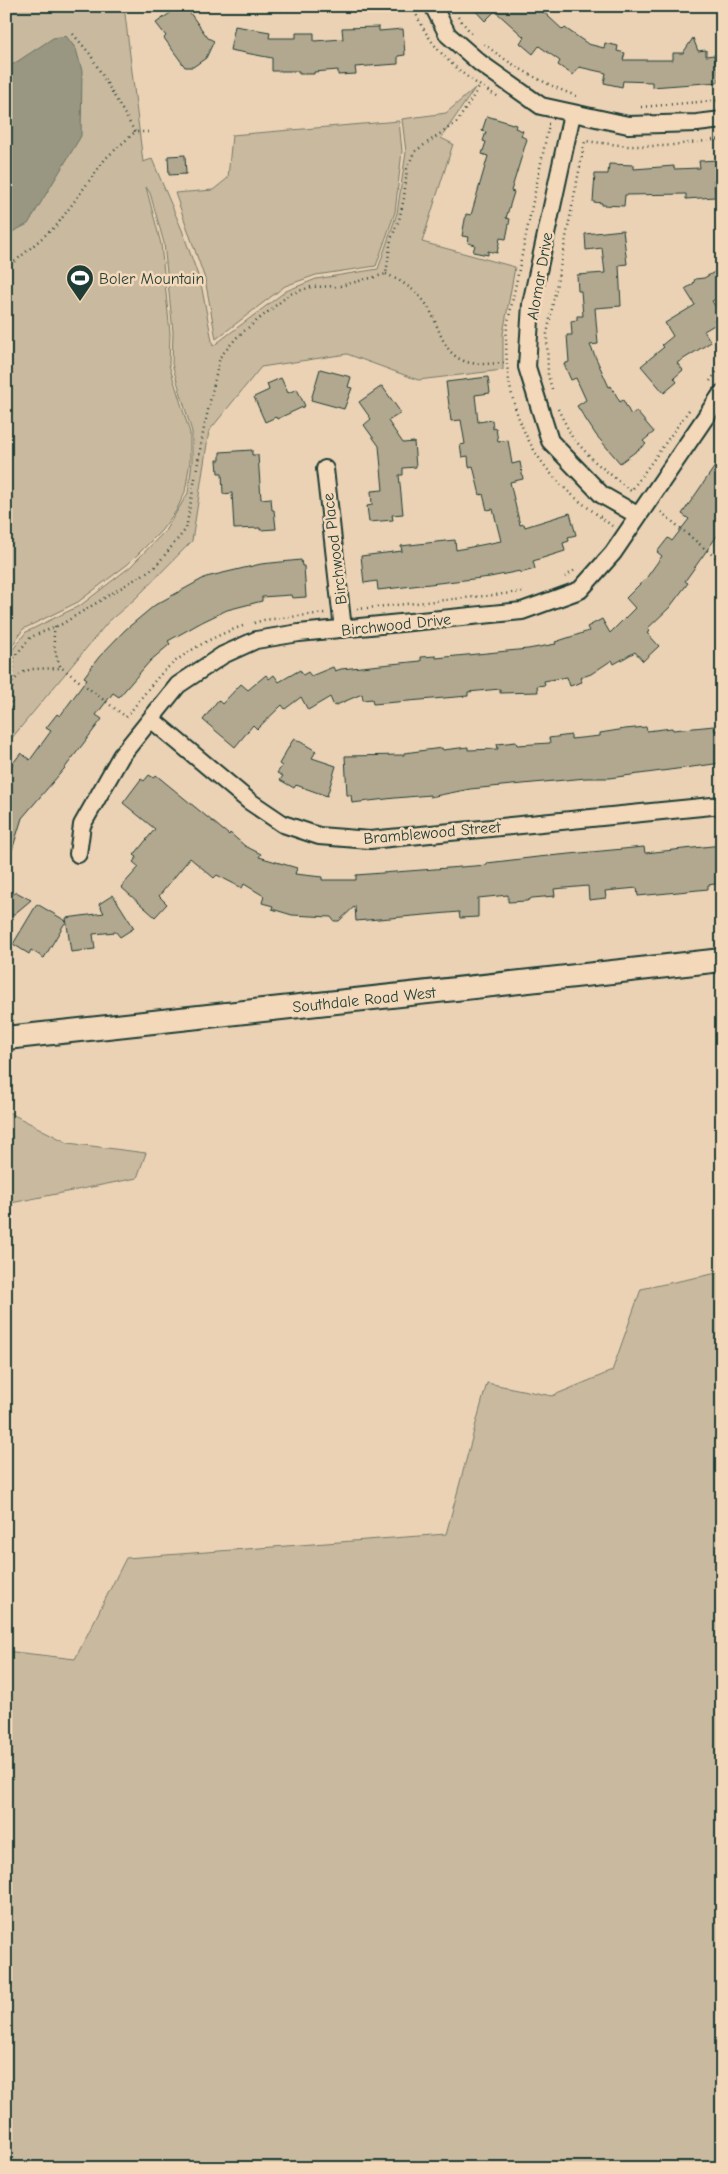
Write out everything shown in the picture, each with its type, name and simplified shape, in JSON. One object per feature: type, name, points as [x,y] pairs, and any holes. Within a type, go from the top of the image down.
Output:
[{"type":"main road","name":"Southdale Road West","points":[[6,1038],[722,960]]},
{"type":"street","points":[[433,6],[448,35],[480,64],[541,106],[628,125],[696,123],[722,120]]},
{"type":"street","name":"Alomar Drive","points":[[572,114],[531,304],[527,367],[550,441],[602,495],[637,515]]},
{"type":"street","name":"Birchwood Drive","points":[[78,854],[82,825],[121,756],[178,685],[223,656],[256,640],[299,633],[522,611],[580,590],[613,553],[722,392]]},
{"type":"street","name":"Birchwood Place","points":[[324,469],[343,630]]},
{"type":"street","name":"Bramblewood Street","points":[[147,724],[282,824],[319,836],[370,840],[722,805]]},
{"type":"path","points":[[247,6],[262,11],[324,6]]},
{"type":"path","points":[[455,12],[475,36]]},
{"type":"path","points":[[73,34],[90,54],[135,132]]},
{"type":"path","points":[[482,42],[496,53],[544,82],[586,99]]},
{"type":"path","points":[[472,80],[503,100]]},
{"type":"path","points":[[386,274],[391,239],[399,220],[404,198],[407,169],[414,152],[458,122],[480,86]]},
{"type":"path","points":[[637,107],[670,106],[722,100]]},
{"type":"path","points":[[541,120],[549,124],[508,327],[507,363],[512,400],[531,445],[547,470],[568,492],[612,526],[607,533]]},
{"type":"path","points":[[6,266],[12,264],[57,225],[106,158],[135,132],[148,132]]},
{"type":"path","points":[[552,390],[548,374],[547,334],[585,141],[628,146],[665,146],[722,139]]},
{"type":"path","points":[[6,722],[11,710],[11,683],[14,657],[31,636],[55,626],[155,567],[186,529],[204,428],[220,357],[238,336],[290,294],[311,287],[340,286],[386,274],[405,284],[428,307],[439,336],[450,350],[463,361],[507,363]]},
{"type":"path","points":[[705,388],[722,364]]},
{"type":"path","points":[[556,406],[572,437],[594,461],[631,492],[694,404]]},
{"type":"path","points":[[658,509],[722,563]]},
{"type":"path","points":[[562,579],[577,569]]},
{"type":"path","points":[[354,610],[529,592]]},
{"type":"path","points":[[55,626],[53,638],[54,653],[62,668],[147,724]]},
{"type":"path","points":[[11,683],[22,673],[31,669],[62,668]]},
{"type":"shaded area","points":[[6,6],[124,6],[143,162],[152,159],[182,230],[201,284],[213,346],[286,291],[316,279],[378,269],[397,213],[406,152],[402,119],[446,113],[475,88],[441,138],[453,144],[422,242],[515,267],[503,334],[503,370],[418,380],[347,354],[261,367],[209,431],[192,541],[136,598],[108,622],[6,745],[6,676],[11,652],[26,632],[81,605],[130,567],[165,531],[188,493],[192,462],[192,432],[172,364],[173,332],[164,243],[150,193],[146,187],[161,244],[170,333],[169,365],[190,433],[190,461],[185,492],[176,511],[161,531],[128,564],[78,602],[23,629],[9,651],[6,663]]},
{"type":"shaded area","points":[[66,36],[76,49],[82,71],[81,136],[28,224],[6,235],[6,69],[53,38]]},
{"type":"shaded area","points":[[399,121],[402,151],[395,212],[376,266],[316,275],[285,286],[216,339],[205,279],[175,193],[213,190],[228,178],[232,135]]},
{"type":"shaded area","points":[[6,1111],[68,1143],[146,1153],[137,1178],[6,1204]]},
{"type":"shaded area","points":[[722,1272],[722,2168],[6,2168],[6,1651],[75,1659],[126,1558],[446,1534],[487,1383],[552,1396],[612,1371],[641,1289]]},
{"type":"building","points":[[180,6],[185,6],[208,38],[214,41],[206,58],[193,67],[185,67],[164,38],[166,36],[156,23]]},
{"type":"building","points":[[471,6],[537,6],[563,30],[565,28],[588,44],[604,48],[605,43],[618,46],[617,51],[625,53],[623,60],[673,60],[673,53],[683,53],[693,38],[698,51],[706,50],[706,56],[714,55],[715,62],[717,62],[719,82],[652,87],[652,82],[623,81],[622,87],[604,83],[606,73],[579,67],[573,75],[558,65],[560,61],[539,46],[533,54],[520,43],[524,37],[495,11],[485,21]]},
{"type":"building","points":[[235,26],[270,32],[269,38],[296,38],[296,33],[314,33],[314,41],[343,39],[342,28],[379,27],[379,31],[403,29],[405,55],[398,56],[398,64],[355,67],[356,74],[338,75],[338,70],[314,72],[314,74],[299,74],[299,71],[272,71],[272,58],[230,50]]},
{"type":"building","points":[[487,116],[516,125],[515,128],[523,131],[521,136],[527,139],[511,191],[514,192],[506,218],[510,219],[506,239],[500,238],[497,253],[488,251],[488,255],[473,252],[475,245],[468,243],[469,237],[462,236],[466,214],[471,215],[488,156],[482,154],[486,142],[483,141],[486,132],[482,131]]},
{"type":"building","points":[[185,155],[186,174],[169,175],[168,156]]},
{"type":"building","points":[[719,160],[720,178],[714,179],[715,197],[686,199],[686,194],[625,195],[624,206],[602,205],[602,203],[593,202],[595,174],[608,174],[609,164],[634,165],[634,169],[674,166],[674,169],[700,168],[699,161]]},
{"type":"building","points":[[623,230],[627,264],[619,265],[621,306],[595,308],[598,344],[590,345],[609,387],[611,386],[620,402],[623,400],[631,415],[636,411],[654,432],[643,441],[646,444],[620,463],[596,435],[577,406],[586,400],[576,378],[571,380],[564,364],[569,362],[567,335],[572,335],[571,321],[577,320],[577,316],[583,316],[581,291],[578,291],[577,275],[605,273],[602,248],[586,250],[585,234]]},
{"type":"building","points":[[718,270],[722,277],[722,296],[712,301],[721,316],[714,320],[716,324],[704,331],[711,342],[677,363],[683,370],[674,378],[677,382],[664,393],[641,366],[664,347],[662,345],[673,336],[665,323],[695,305],[685,289],[693,284],[695,279],[704,278]]},
{"type":"building","points":[[320,369],[351,377],[348,387],[352,388],[344,409],[311,400]]},
{"type":"building","points":[[488,377],[490,393],[475,395],[478,422],[492,420],[493,429],[496,428],[498,442],[508,440],[512,464],[520,462],[523,479],[510,482],[520,525],[524,524],[525,527],[570,513],[576,535],[568,537],[569,541],[563,543],[565,551],[533,561],[535,569],[520,573],[520,571],[490,577],[378,590],[377,581],[364,583],[361,556],[402,551],[401,546],[436,542],[455,540],[456,550],[501,541],[493,509],[487,510],[483,494],[480,495],[473,466],[469,467],[468,456],[462,457],[460,445],[465,444],[461,420],[451,421],[446,382]]},
{"type":"building","points":[[281,378],[288,393],[297,389],[305,406],[277,419],[276,417],[265,422],[254,397],[269,390],[267,384]]},
{"type":"building","points":[[382,386],[401,413],[388,421],[403,443],[414,442],[416,467],[403,468],[403,475],[399,475],[403,514],[392,515],[393,520],[369,522],[367,506],[372,505],[371,491],[383,490],[379,446],[364,425],[371,419],[359,402]]},
{"type":"building","points":[[252,450],[252,455],[258,455],[261,499],[271,498],[276,529],[234,529],[232,493],[223,494],[222,473],[218,473],[217,460],[220,460],[220,452]]},
{"type":"building","points":[[722,456],[722,529],[685,581],[688,583],[669,608],[647,629],[650,631],[647,633],[659,646],[643,661],[635,652],[614,664],[612,660],[591,674],[580,678],[582,682],[570,686],[567,677],[544,681],[545,685],[537,686],[538,692],[500,693],[500,689],[468,692],[468,696],[373,704],[372,699],[363,700],[362,694],[334,706],[330,697],[308,710],[301,697],[285,709],[282,705],[257,729],[253,725],[235,747],[203,720],[218,700],[222,704],[241,684],[248,690],[266,675],[269,679],[274,675],[279,682],[300,670],[303,675],[308,672],[311,676],[333,667],[335,671],[421,661],[421,657],[436,656],[436,658],[528,649],[556,644],[555,642],[589,631],[587,627],[602,619],[610,633],[635,608],[626,598],[647,577],[662,556],[657,552],[668,538],[672,541],[689,519],[682,514]]},
{"type":"building","points":[[301,560],[302,566],[304,566],[306,597],[292,598],[291,595],[262,597],[262,601],[227,610],[202,622],[168,641],[170,644],[150,661],[119,697],[113,693],[96,715],[102,719],[64,769],[22,818],[9,860],[6,860],[6,772],[21,753],[30,760],[51,731],[46,728],[57,714],[60,716],[87,679],[84,677],[99,657],[125,630],[155,605],[206,577],[261,564]]},
{"type":"building","points":[[714,726],[715,731],[722,730],[722,763],[609,778],[586,778],[470,789],[430,797],[430,795],[352,803],[351,795],[347,795],[345,756],[404,755],[404,753],[442,748],[443,750],[468,747],[468,750],[498,749],[497,744],[516,742],[517,745],[550,743],[549,738],[571,735],[571,739],[600,736],[600,733],[625,729],[646,727],[647,731]]},
{"type":"building","points":[[294,738],[316,751],[312,758],[336,766],[327,796],[296,785],[294,788],[280,780],[283,776],[277,773],[282,766],[279,764]]},
{"type":"building","points":[[149,775],[154,778],[156,775],[229,835],[230,833],[245,846],[261,854],[259,857],[297,868],[295,874],[322,877],[322,880],[356,880],[356,875],[487,865],[487,863],[538,857],[644,847],[645,853],[722,845],[722,883],[708,885],[708,889],[638,896],[637,888],[605,891],[606,898],[589,900],[588,886],[554,889],[555,896],[532,898],[527,901],[508,902],[508,895],[478,898],[478,917],[460,918],[459,912],[356,921],[355,906],[339,921],[334,921],[331,917],[292,915],[272,909],[273,906],[262,903],[264,896],[244,884],[242,888],[217,875],[214,878],[190,858],[159,896],[167,904],[155,917],[121,887],[139,867],[133,862],[137,857],[134,855],[155,829],[123,803],[141,779],[144,781]]},
{"type":"building","points":[[16,892],[31,900],[6,921],[6,900]]},
{"type":"building","points":[[113,895],[134,928],[120,937],[116,932],[93,934],[95,949],[71,952],[66,918],[104,913],[99,904]]},
{"type":"building","points":[[37,904],[66,921],[44,958],[31,950],[29,954],[13,944]]},
{"type":"place","name":"Boler Mountain","points":[[80,302]]}]
